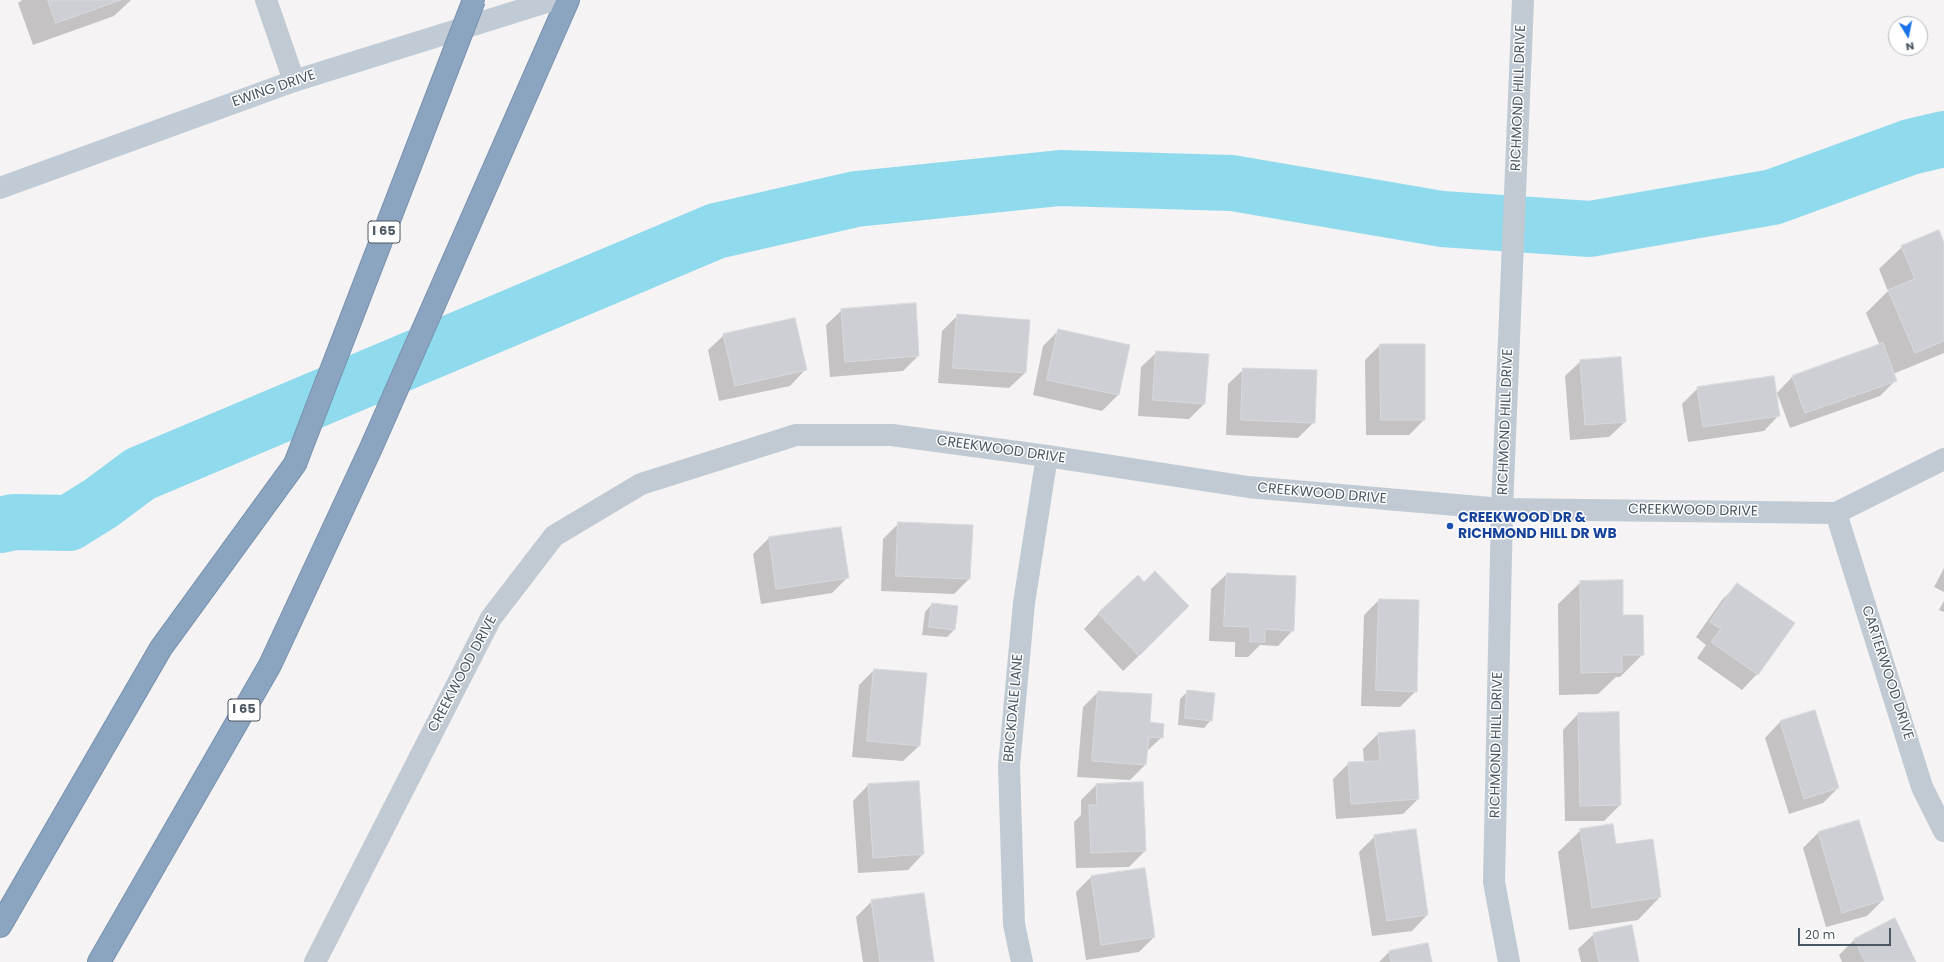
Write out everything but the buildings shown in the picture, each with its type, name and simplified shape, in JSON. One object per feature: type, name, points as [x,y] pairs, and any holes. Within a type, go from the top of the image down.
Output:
[{"type":"highway","name":"I 65","points":[[0,926],[161,648],[295,464],[474,0]]},
{"type":"highway","name":"I 65","points":[[99,962],[270,665],[371,448],[568,0]]},
{"type":"main road","name":"EWING DRIVE","points":[[0,188],[294,80],[553,0]]},
{"type":"street","points":[[266,0],[294,80]]},
{"type":"street","name":"RICHMOND HILL DRIVE","points":[[1509,962],[1494,882],[1502,508],[1523,0]]},
{"type":"street","name":"CREEKWOOD DRIVE","points":[[315,962],[491,618],[554,536],[641,484],[796,435],[892,435],[1047,456],[1248,487],[1502,508],[1836,513],[1944,459]]},
{"type":"street","name":"BRICKDALE LANE","points":[[1022,962],[1014,924],[1009,766],[1024,603],[1047,456]]},
{"type":"street","name":"CARTERWOOD DRIVE","points":[[1836,513],[1922,787],[1944,831]]},
{"type":"waterway","points":[[0,525],[14,522],[69,523],[101,503],[140,474],[716,231],[856,199],[1060,178],[1232,183],[1442,219],[1590,229],[1773,197],[1910,147],[1944,139]]},
{"type":"place","name":"CREEKWOOD DR & RICHMOND HILL DR WB","points":[[1450,526]]}]
